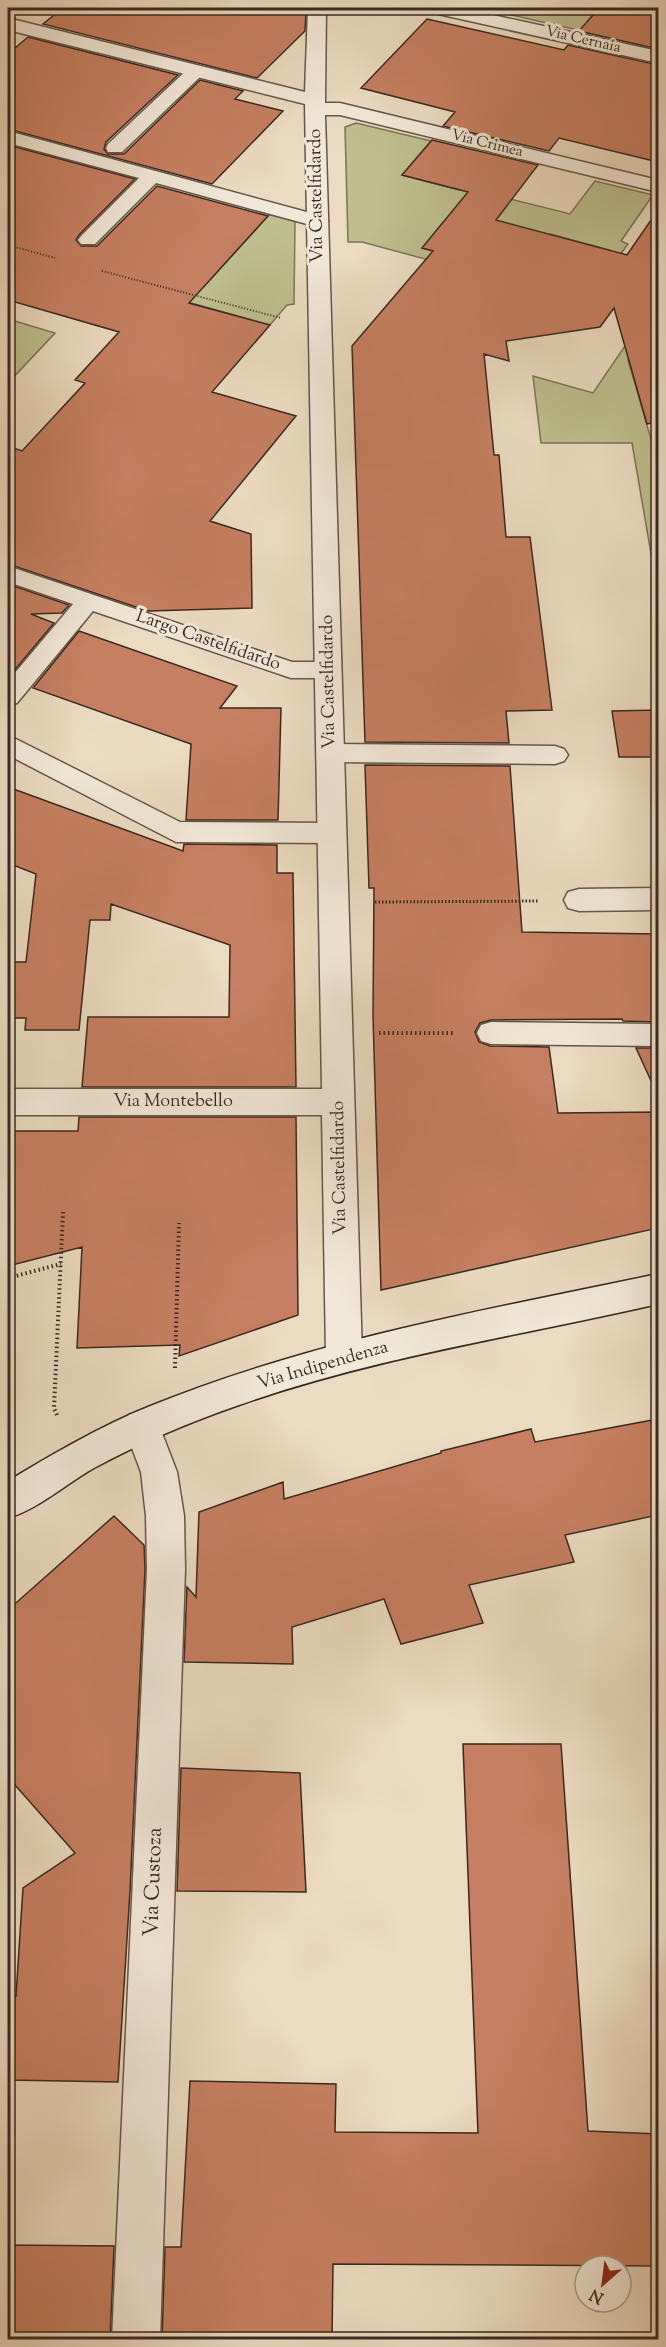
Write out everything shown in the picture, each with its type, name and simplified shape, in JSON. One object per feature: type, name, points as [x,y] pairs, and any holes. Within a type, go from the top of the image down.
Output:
[{"type":"street","name":"Via Castelfidardo","points":[[317,8],[315,105],[344,1356]]},
{"type":"street","name":"Via Cernaia","points":[[438,8],[658,57]]},
{"type":"street","name":"Via Crimea","points":[[8,24],[196,71],[315,105],[340,109],[658,186]]},
{"type":"street","points":[[579,900],[658,899]]},
{"type":"street","name":"Via Montebello","points":[[8,1102],[339,1102]]},
{"type":"street","name":"Via Indipendenza","points":[[8,1501],[79,1459],[142,1427],[258,1384],[344,1356],[658,1289]]},
{"type":"street","name":"Via Custoza","points":[[136,2340],[166,1569],[165,1516],[159,1472],[142,1427]]},
{"type":"lane","points":[[115,148],[196,71]]},
{"type":"lane","points":[[8,137],[318,221]]},
{"type":"lane","points":[[88,240],[152,176]]},
{"type":"lane","name":"Largo Castelfidardo","points":[[8,574],[291,670],[329,670]]},
{"type":"lane","points":[[8,697],[89,602]]},
{"type":"lane","points":[[8,744],[176,831],[332,833]]},
{"type":"lane","points":[[330,753],[555,755]]},
{"type":"lane","points":[[491,1034],[658,1035]]},
{"type":"path","points":[[8,245],[63,260]]},
{"type":"path","points":[[97,269],[276,318],[320,321]]},
{"type":"path","points":[[334,903],[579,900]]},
{"type":"path","points":[[337,1032],[491,1034]]},
{"type":"path","points":[[57,1415],[54,1408],[63,1212]]},
{"type":"path","points":[[174,1368],[179,1223]]},
{"type":"path","points":[[8,1278],[61,1264]]},
{"type":"green space","points":[[480,8],[599,8],[587,22],[658,38],[658,48]]},
{"type":"green space","points":[[356,123],[431,141],[402,175],[459,190],[462,187],[570,214],[595,181],[653,195],[621,241],[628,244],[585,302],[362,242],[348,242],[345,127]],"holes":[[[444,221],[480,231],[549,236],[550,234],[609,250],[588,279],[458,257],[422,248]]]},
{"type":"green space","points":[[270,214],[295,221],[294,304],[287,305],[270,325],[8,252],[8,229],[206,284]]},
{"type":"green space","points":[[644,318],[658,322],[658,358],[628,360],[653,446],[658,446],[658,594],[632,443],[541,443],[533,376],[593,393]]},
{"type":"green space","points":[[8,319],[55,333],[8,383]]},
{"type":"building","points":[[63,8],[282,8],[306,13],[305,31],[257,78],[43,24]]},
{"type":"building","points":[[599,8],[658,8],[658,49],[579,31]]},
{"type":"building","points":[[427,19],[564,50],[568,45],[658,65],[658,162],[559,138],[549,151],[443,126],[455,112],[361,88]]},
{"type":"building","points":[[28,37],[178,75],[106,142],[104,149],[108,154],[124,154],[200,80],[243,91],[235,99],[283,111],[212,184],[8,129],[8,54]]},
{"type":"building","points":[[432,140],[538,165],[496,220],[627,255],[658,210],[658,422],[647,424],[614,308],[600,327],[506,341],[509,361],[484,354],[494,455],[499,455],[506,537],[530,537],[552,710],[506,711],[509,743],[365,742],[352,346],[433,251],[422,248],[468,192],[402,175]]},
{"type":"building","points":[[8,145],[135,179],[79,235],[76,240],[81,246],[97,246],[157,186],[268,216],[189,303],[270,325],[212,392],[296,416],[210,521],[251,534],[252,608],[148,611],[8,564],[8,446],[22,451],[85,383],[75,380],[119,332],[8,300]]},
{"type":"building","points":[[8,584],[69,605],[62,613],[31,614],[54,623],[8,678]]},
{"type":"building","points":[[79,631],[237,686],[220,708],[281,708],[278,820],[186,820],[191,744],[33,688]]},
{"type":"building","points":[[658,710],[658,757],[619,757],[612,711]]},
{"type":"building","points":[[365,765],[510,766],[522,932],[658,934],[658,1022],[623,1021],[622,1019],[491,1020],[480,1023],[475,1032],[479,1042],[490,1046],[549,1047],[558,1113],[658,1112],[658,1228],[381,1290],[373,1016],[374,888],[369,888]]},
{"type":"building","points":[[8,787],[183,851],[184,844],[277,845],[277,873],[293,873],[296,1087],[82,1087],[88,1017],[229,1017],[230,945],[111,904],[110,920],[90,920],[79,1030],[25,1030],[26,1018],[8,1018],[8,962],[26,962],[36,874],[8,863]]},
{"type":"building","points":[[636,1048],[658,1048],[658,1096]]},
{"type":"building","points":[[79,1117],[296,1117],[298,1315],[179,1356],[180,1345],[77,1348],[82,1247],[8,1266],[8,1131],[78,1131]]},
{"type":"building","points":[[658,1419],[658,1515],[565,1535],[574,1562],[469,1585],[483,1623],[401,1644],[384,1599],[292,1627],[293,1664],[184,1662],[187,1587],[196,1597],[199,1512],[283,1482],[284,1499],[441,1453],[441,1451],[531,1429],[535,1442]]},
{"type":"building","points":[[114,1516],[144,1545],[145,1569],[130,1891],[118,2082],[8,2080],[8,1996],[16,1996],[23,1888],[75,1853],[8,1777],[8,1610]]},
{"type":"building","points":[[463,1744],[561,1744],[588,2131],[658,2134],[658,2266],[633,2266],[633,2254],[573,2254],[573,2265],[333,2264],[332,2340],[162,2340],[165,2247],[181,2247],[190,2081],[336,2084],[335,2132],[478,2133]]},
{"type":"building","points":[[181,1768],[300,1773],[306,1892],[177,1891]]},
{"type":"building","points":[[8,2245],[114,2246],[110,2340],[8,2340]]}]
